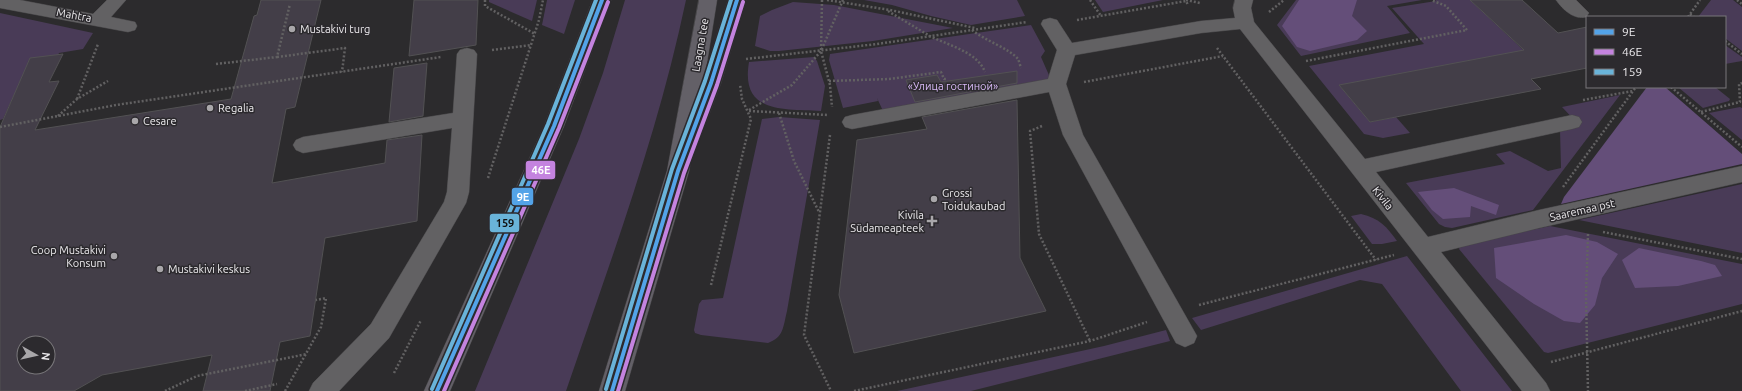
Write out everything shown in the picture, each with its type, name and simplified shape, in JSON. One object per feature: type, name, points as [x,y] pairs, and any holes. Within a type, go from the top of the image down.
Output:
[{"type":"main road","points":[[437,391],[554,126],[602,0]]},
{"type":"main road","name":"Laagna tee","points":[[612,391],[678,171],[708,0]]},
{"type":"main road","points":[[678,171],[711,83],[737,0]]},
{"type":"street","name":"Mahtra","points":[[0,2],[102,21],[118,0]]},
{"type":"street","points":[[1067,50],[1201,27],[1245,23],[1242,8],[1244,0]]},
{"type":"street","points":[[1565,0],[1580,13]]},
{"type":"street","points":[[102,21],[128,26]]},
{"type":"street","name":"Kivila","points":[[1245,23],[1422,248],[1537,391]]},
{"type":"street","points":[[1050,24],[1067,50]]},
{"type":"street","points":[[1067,50],[1056,84],[1073,135],[1185,336]]},
{"type":"street","points":[[322,391],[380,331],[455,203],[458,192],[466,54]]},
{"type":"street","points":[[852,122],[1056,84]]},
{"type":"street","points":[[303,145],[462,119]]},
{"type":"street","points":[[1359,168],[1572,122]]},
{"type":"street","name":"Saaremaa pst","points":[[1422,248],[1742,174]]},
{"type":"path","points":[[485,0],[485,6],[535,34]]},
{"type":"path","points":[[822,0],[821,51],[829,81],[832,116],[804,335],[831,391]]},
{"type":"path","points":[[827,0],[843,1],[886,9],[977,29]]},
{"type":"path","points":[[1090,0],[1101,16]]},
{"type":"path","points":[[1300,62],[1467,30],[1446,6],[1431,0]]},
{"type":"path","points":[[1693,16],[1690,14],[1700,0]]},
{"type":"path","points":[[1737,0],[1742,4]]},
{"type":"path","points":[[749,111],[792,85],[821,51],[843,1]]},
{"type":"path","points":[[741,59],[821,51],[1024,22],[1050,24],[1186,1],[1201,27],[1376,260]]},
{"type":"path","points":[[277,57],[290,4]]},
{"type":"path","points":[[886,9],[930,36],[970,54],[983,67],[985,72]]},
{"type":"path","points":[[76,99],[102,21]]},
{"type":"path","points":[[971,30],[980,37],[1009,52],[1018,58],[1019,61]]},
{"type":"path","points":[[1726,42],[1742,54]]},
{"type":"path","points":[[0,127],[116,105],[531,45]]},
{"type":"path","points":[[216,64],[345,48],[342,72]]},
{"type":"path","points":[[1090,341],[1039,234],[1030,130],[1080,110],[1084,82],[1223,56]]},
{"type":"path","points":[[978,74],[992,71]]},
{"type":"path","points":[[829,81],[889,79],[941,72],[944,80],[951,78]]},
{"type":"path","points":[[57,116],[76,99],[108,81]]},
{"type":"path","points":[[711,285],[751,119],[749,111],[740,96],[740,81]]},
{"type":"path","points":[[1701,112],[1740,102],[1739,84],[1742,83]]},
{"type":"path","points":[[1672,88],[1742,147]]},
{"type":"path","points":[[749,111],[832,116],[852,122]]},
{"type":"path","points":[[779,112],[794,161],[819,213]]},
{"type":"path","points":[[1588,229],[1588,391]]},
{"type":"path","points":[[854,391],[1090,341],[1172,313],[1422,248]]},
{"type":"path","points":[[285,391],[321,327],[326,298],[316,300]]},
{"type":"path","points":[[1547,363],[1742,311]]},
{"type":"path","points":[[394,373],[419,324]]},
{"type":"path","points":[[164,391],[197,376],[307,354]]},
{"type":"path","points":[[245,391],[277,384]]},
{"type":"green space","points":[[489,0],[537,0],[532,21],[489,2]]},
{"type":"green space","points":[[547,0],[575,0],[564,34],[542,25]]},
{"type":"green space","points":[[625,0],[686,0],[675,50],[647,149],[616,246],[566,391],[475,391],[579,139],[603,73]]},
{"type":"green space","points":[[864,0],[1017,0],[1025,16],[971,25],[892,5]]},
{"type":"green space","points":[[1095,0],[1163,0],[1103,12]]},
{"type":"green space","points":[[1296,0],[1422,0],[1387,6],[1410,33],[1301,56],[1277,25]]},
{"type":"green space","points":[[1435,0],[1470,0],[1533,59],[1339,85],[1370,122],[1396,117],[1410,133],[1383,138],[1364,134],[1309,66],[1424,44],[1392,8],[1436,1]]},
{"type":"green space","points":[[1711,0],[1733,0],[1742,7],[1742,51],[1726,39],[1726,16],[1699,16]]},
{"type":"green space","points":[[793,2],[834,5],[953,28],[873,41],[779,51],[770,51],[755,46],[760,16]]},
{"type":"green space","points":[[0,13],[93,33],[83,49],[59,53],[45,81],[33,84],[14,95],[3,119],[0,120]]},
{"type":"green space","name":"«Улица гостиной»","points":[[1031,25],[1045,51],[1041,57],[1052,82],[883,111],[877,98],[878,101],[843,108],[829,60],[830,54]]},
{"type":"green space","points":[[1726,46],[1742,57],[1742,61],[1726,64]]},
{"type":"green space","points":[[814,57],[817,61],[825,86],[821,111],[793,110],[768,105],[758,100],[751,91],[748,79],[749,62]]},
{"type":"green space","points":[[1679,88],[1716,88],[1730,99],[1729,101],[1703,108]]},
{"type":"green space","points":[[1620,95],[1533,210],[1452,228],[1445,227],[1439,224],[1406,183],[1505,164],[1496,154],[1510,151],[1548,171],[1561,168],[1560,130],[1579,125],[1562,107]]},
{"type":"green space","points":[[1740,107],[1742,108],[1742,140],[1709,113]]},
{"type":"green space","points":[[779,117],[820,120],[787,311],[782,331],[777,338],[768,343],[695,333],[694,330],[699,304],[702,300],[723,298],[762,119]]},
{"type":"green space","points":[[1742,184],[1742,253],[1579,220]]},
{"type":"green space","points":[[1361,214],[1373,218],[1382,224],[1390,231],[1397,241],[1372,244],[1351,216]]},
{"type":"green space","points":[[1550,226],[1742,264],[1742,304],[1548,353],[1544,352],[1459,249],[1461,245]]},
{"type":"green space","points":[[1407,256],[1512,391],[1461,391],[1382,284],[1360,280],[1201,330],[1192,318]]},
{"type":"green space","points":[[1166,330],[1170,341],[971,391],[897,391],[1104,346]]},
{"type":"shaded area","points":[[1299,0],[1357,0],[1352,16],[1367,31],[1357,40],[1310,51],[1297,47],[1282,26]]},
{"type":"shaded area","points":[[1646,88],[1666,88],[1742,154],[1742,164],[1561,204],[1564,197]]},
{"type":"shaded area","points":[[1454,188],[1499,205],[1496,215],[1471,206],[1470,217],[1443,219],[1432,210],[1418,192]]},
{"type":"shaded area","points":[[1566,235],[1597,242],[1618,254],[1602,278],[1595,305],[1580,323],[1564,321],[1534,304],[1496,278],[1494,248]]},
{"type":"shaded area","points":[[1639,248],[1715,265],[1722,276],[1678,286],[1635,288],[1622,260]]},
{"type":"building","name":"Mustakivi keskus","points":[[261,0],[321,0],[295,107],[286,109],[272,183],[385,163],[387,140],[422,135],[417,221],[325,238],[310,336],[280,342],[270,391],[203,391],[212,355],[102,375],[74,391],[0,391],[0,127],[30,58],[63,54],[49,82],[59,81],[35,130],[231,99],[254,16],[257,15]]},
{"type":"building","points":[[414,0],[478,0],[476,45],[409,56]]},
{"type":"building","points":[[1470,0],[1522,0],[1558,33],[1586,27],[1586,68],[1531,79],[1541,89],[1370,122],[1339,85],[1524,50]]},
{"type":"building","points":[[427,63],[423,116],[389,122],[394,68]]},
{"type":"building","points":[[1017,71],[1017,83],[915,102],[906,80],[937,75],[941,82]]},
{"type":"building","name":"Grossi Toidukaubad","points":[[1017,100],[1020,258],[1046,311],[854,353],[839,295],[857,140],[927,129],[922,117]]},
{"type":"transit line","name":"159","points":[[432,389],[548,124],[596,0]]},
{"type":"transit line","name":"9E","points":[[437,391],[554,126],[602,0]]},
{"type":"transit line","name":"159","points":[[606,389],[672,169],[705,81],[731,0]]},
{"type":"transit line","name":"9E","points":[[612,391],[678,171],[711,83],[737,0]]},
{"type":"transit line","name":"46E","points":[[444,391],[559,128],[608,2]]},
{"type":"transit line","name":"46E","points":[[618,391],[684,173],[717,85],[743,2]]},
{"type":"place","name":"Mustakivi turg","points":[[292,29]]},
{"type":"place","name":"Regalia","points":[[210,108]]},
{"type":"place","name":"Cesare","points":[[135,121]]},
{"type":"place","name":"Grossi Toidukaubad","points":[[934,199]]},
{"type":"place","name":"Kivila Südameapteek","points":[[932,221]]},
{"type":"place","name":"Coop Mustakivi Konsum","points":[[114,256]]},
{"type":"place","name":"Mustakivi keskus","points":[[160,269]]}]
